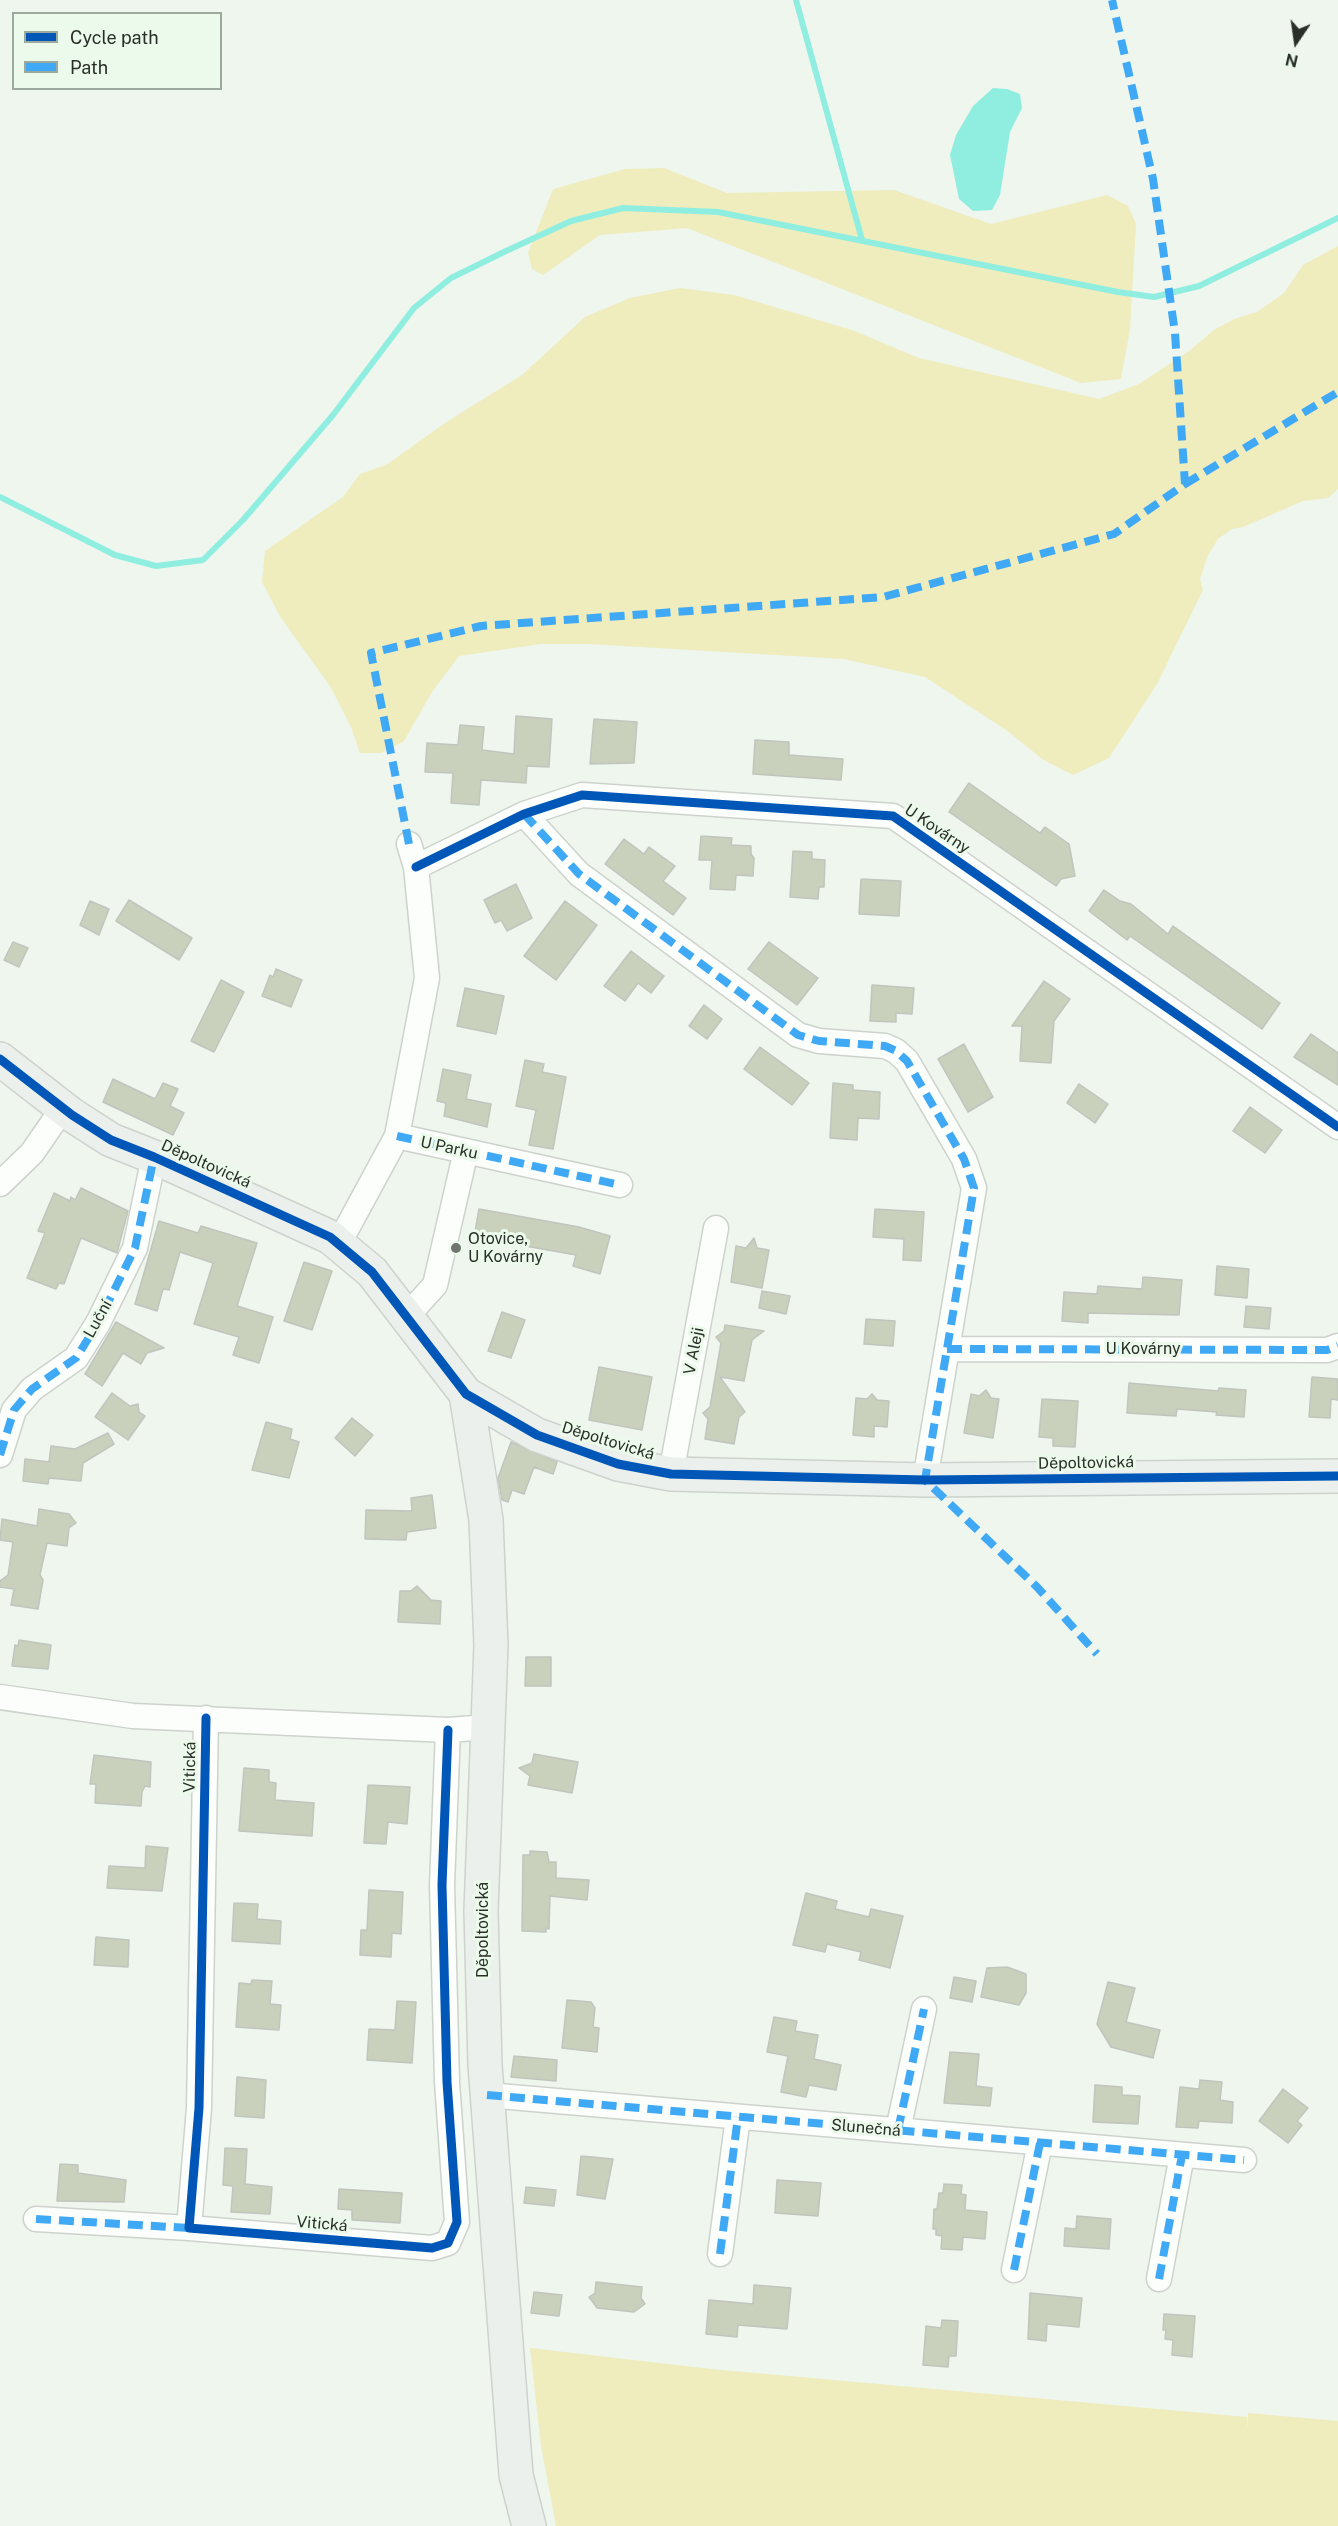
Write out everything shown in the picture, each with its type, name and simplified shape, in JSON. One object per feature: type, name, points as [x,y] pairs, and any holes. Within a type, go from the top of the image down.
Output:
[{"type":"street","name":"U Kovárny","points":[[397,1136],[427,978],[413,856],[524,814],[582,795],[893,816],[1338,1127]]},
{"type":"street","points":[[524,814],[579,874],[798,1035],[819,1041],[885,1046],[896,1051],[907,1061],[964,1159],[974,1188],[925,1480]]},
{"type":"street","name":"Děpoltovická","points":[[0,1059],[111,1140],[154,1157],[339,1243],[372,1272],[408,1315],[466,1394],[537,1435],[618,1464],[671,1474],[925,1480],[1338,1476]]},
{"type":"street","points":[[0,1184],[32,1153],[63,1107]]},
{"type":"street","name":"U Parku","points":[[339,1243],[397,1136],[620,1185]]},
{"type":"street","points":[[408,1315],[435,1286],[466,1151]]},
{"type":"street","name":"Luční","points":[[0,1455],[14,1410],[32,1389],[76,1358],[98,1323],[135,1248],[154,1157]]},
{"type":"street","name":"V Aleji","points":[[671,1474],[716,1228]]},
{"type":"street","name":"U Kovárny","points":[[947,1349],[1327,1350],[1338,1346]]},
{"type":"street","name":"Děpoltovická","points":[[466,1394],[486,1520],[491,1645],[481,1911],[487,2095],[516,2475],[529,2526]]},
{"type":"street","name":"Vitická","points":[[0,1697],[133,1716],[448,1730],[488,1727]]},
{"type":"street","name":"Vitická","points":[[189,2228],[199,2108],[207,1718]]},
{"type":"street","name":"Vitická","points":[[36,2219],[189,2228],[432,2248],[448,2243],[457,2222],[447,2082],[442,1897],[448,1730]]},
{"type":"street","points":[[898,2130],[924,2009]]},
{"type":"street","name":"Slunečná","points":[[487,2095],[1244,2160]]},
{"type":"street","points":[[720,2254],[738,2117]]},
{"type":"street","points":[[1014,2270],[1040,2143]]},
{"type":"street","points":[[1159,2279],[1182,2155]]},
{"type":"shaded area","points":[[664,168],[727,193],[894,190],[991,224],[1107,195],[1128,206],[1136,224],[1130,329],[1121,379],[1081,383],[687,228],[600,235],[543,275],[532,269],[528,253],[553,189],[625,169]]},
{"type":"shaded area","points":[[1338,246],[1338,489],[1328,498],[1303,501],[1243,527],[1232,529],[1218,539],[1208,555],[1200,579],[1203,590],[1157,684],[1109,758],[1073,775],[1042,759],[1009,732],[925,677],[844,659],[589,644],[541,644],[459,656],[432,692],[404,741],[381,753],[360,753],[351,727],[330,686],[281,618],[262,582],[265,551],[343,497],[360,474],[386,465],[448,421],[522,375],[585,317],[630,298],[680,288],[734,295],[852,330],[919,358],[1099,399],[1139,384],[1189,351],[1214,330],[1234,319],[1257,312],[1284,293],[1303,265]]},
{"type":"shaded area","points":[[530,2348],[711,2369],[1247,2417],[1248,2430],[1248,2413],[1338,2421],[1338,2526],[556,2526],[541,2446]]},
{"type":"water","points":[[993,88],[1007,89],[1020,94],[1022,108],[1010,132],[1000,195],[992,210],[973,211],[959,199],[950,155],[956,135],[973,106]]},
{"type":"building","points":[[516,716],[552,719],[549,767],[527,766],[526,783],[481,780],[479,805],[451,803],[453,773],[425,772],[427,743],[458,745],[460,725],[484,727],[482,750],[514,754]]},
{"type":"building","points":[[594,719],[637,722],[634,763],[590,764]]},
{"type":"building","points":[[755,740],[789,742],[789,755],[843,759],[841,780],[753,774]]},
{"type":"building","points":[[969,783],[1040,833],[1045,827],[1069,844],[1075,876],[1061,879],[1056,886],[949,812]]},
{"type":"building","points":[[701,836],[732,838],[731,845],[751,846],[751,854],[754,858],[753,876],[736,875],[735,890],[710,889],[712,860],[699,860]]},
{"type":"building","points":[[624,839],[644,854],[649,847],[675,866],[663,881],[686,898],[673,915],[605,864]]},
{"type":"building","points":[[793,851],[812,852],[812,859],[825,860],[824,887],[819,887],[818,899],[790,897]]},
{"type":"building","points":[[861,879],[901,881],[899,916],[859,914]]},
{"type":"building","points":[[516,884],[532,918],[507,931],[501,920],[495,923],[484,900]]},
{"type":"building","points":[[1104,890],[1120,901],[1131,904],[1168,934],[1173,926],[1280,1003],[1262,1029],[1130,936],[1127,940],[1089,911]]},
{"type":"building","points":[[129,900],[192,938],[179,960],[116,921]]},
{"type":"building","points":[[90,901],[109,909],[99,935],[80,925]]},
{"type":"building","points":[[565,901],[597,925],[556,980],[524,956]]},
{"type":"building","points":[[13,942],[28,948],[19,967],[4,960]]},
{"type":"building","points":[[769,942],[818,978],[797,1005],[748,969]]},
{"type":"building","points":[[631,951],[664,976],[651,993],[638,983],[625,1001],[604,986]]},
{"type":"building","points":[[276,969],[302,980],[291,1007],[262,996],[270,975],[273,977]]},
{"type":"building","points":[[221,980],[244,992],[214,1052],[191,1041]]},
{"type":"building","points":[[1044,981],[1070,999],[1054,1021],[1051,1063],[1020,1061],[1022,1026],[1012,1026]]},
{"type":"building","points":[[872,985],[914,988],[912,1014],[896,1013],[896,1022],[870,1021]]},
{"type":"building","points":[[465,988],[504,996],[496,1034],[457,1026]]},
{"type":"building","points":[[704,1005],[722,1019],[707,1039],[689,1026]]},
{"type":"building","points":[[1311,1034],[1338,1053],[1338,1085],[1294,1057]]},
{"type":"building","points":[[964,1044],[993,1097],[968,1112],[938,1059]]},
{"type":"building","points":[[760,1047],[809,1083],[792,1105],[744,1069]]},
{"type":"building","points":[[525,1060],[544,1064],[542,1072],[566,1077],[553,1149],[529,1145],[536,1110],[516,1106]]},
{"type":"building","points":[[443,1069],[471,1075],[466,1099],[491,1104],[487,1127],[444,1116],[446,1103],[437,1101]]},
{"type":"building","points":[[113,1079],[155,1099],[163,1083],[178,1089],[170,1106],[184,1113],[173,1135],[103,1102]]},
{"type":"building","points":[[833,1083],[853,1085],[853,1090],[880,1092],[879,1119],[858,1118],[857,1140],[830,1138]]},
{"type":"building","points":[[1079,1084],[1108,1104],[1095,1123],[1067,1103]]},
{"type":"building","points":[[1250,1107],[1282,1130],[1265,1153],[1233,1131]]},
{"type":"building","points":[[81,1188],[128,1211],[117,1253],[81,1238],[64,1284],[59,1283],[56,1289],[27,1278],[45,1233],[38,1231],[54,1193],[70,1201],[71,1197],[75,1200]]},
{"type":"building","points":[[479,1209],[579,1227],[610,1236],[600,1274],[573,1266],[576,1255],[474,1237]]},
{"type":"building","points":[[875,1209],[924,1212],[921,1261],[903,1260],[904,1239],[873,1237]]},
{"type":"building","points":[[159,1221],[198,1233],[201,1226],[257,1243],[237,1306],[273,1317],[259,1363],[233,1355],[239,1337],[194,1324],[213,1263],[180,1252],[169,1290],[163,1289],[157,1311],[135,1304]]},
{"type":"building","points":[[754,1238],[757,1248],[769,1250],[762,1288],[731,1282],[736,1246],[746,1248]]},
{"type":"building","points":[[304,1262],[332,1271],[312,1330],[284,1321]]},
{"type":"building","points":[[1217,1266],[1249,1269],[1247,1298],[1215,1295]]},
{"type":"building","points":[[1143,1277],[1182,1280],[1179,1315],[1088,1313],[1088,1323],[1062,1321],[1064,1292],[1097,1294],[1098,1286],[1142,1289]]},
{"type":"building","points":[[762,1291],[790,1296],[786,1314],[759,1308]]},
{"type":"building","points":[[1246,1306],[1271,1308],[1269,1329],[1244,1327]]},
{"type":"building","points":[[502,1312],[525,1320],[511,1358],[488,1351]]},
{"type":"building","points":[[866,1319],[895,1321],[893,1346],[864,1344]]},
{"type":"building","points":[[116,1322],[164,1348],[147,1353],[141,1364],[123,1353],[102,1386],[85,1374]]},
{"type":"building","points":[[725,1325],[764,1331],[752,1340],[744,1381],[720,1377],[745,1412],[739,1417],[734,1444],[705,1439],[708,1419],[703,1413],[710,1407],[721,1343],[716,1337],[724,1331]]},
{"type":"building","points":[[599,1367],[652,1377],[642,1430],[589,1420]]},
{"type":"building","points":[[1312,1377],[1338,1379],[1338,1400],[1331,1399],[1330,1418],[1309,1417]]},
{"type":"building","points":[[1129,1383],[1218,1391],[1219,1388],[1246,1390],[1244,1417],[1177,1409],[1176,1416],[1127,1413]]},
{"type":"building","points":[[986,1390],[991,1398],[999,1399],[993,1438],[964,1433],[971,1394],[979,1396]]},
{"type":"building","points":[[112,1393],[130,1406],[138,1404],[139,1412],[145,1416],[128,1440],[95,1417]]},
{"type":"building","points":[[872,1394],[877,1400],[889,1401],[887,1427],[874,1426],[874,1437],[853,1435],[856,1398],[867,1399]]},
{"type":"building","points":[[1042,1399],[1078,1401],[1075,1447],[1053,1446],[1053,1438],[1039,1437]]},
{"type":"building","points":[[352,1418],[373,1435],[355,1456],[335,1438]]},
{"type":"building","points":[[266,1422],[292,1429],[290,1439],[299,1442],[289,1478],[252,1470]]},
{"type":"building","points":[[108,1433],[114,1444],[83,1463],[81,1481],[49,1478],[48,1484],[23,1481],[25,1459],[49,1462],[51,1446],[75,1449]]},
{"type":"building","points":[[511,1442],[557,1462],[553,1474],[534,1467],[524,1494],[512,1490],[508,1502],[502,1500],[498,1478]]},
{"type":"building","points":[[432,1495],[436,1528],[407,1532],[406,1540],[365,1539],[366,1510],[412,1511],[411,1498]]},
{"type":"building","points":[[39,1509],[69,1514],[76,1523],[69,1528],[67,1546],[47,1543],[40,1575],[43,1580],[38,1609],[11,1605],[14,1589],[0,1587],[0,1581],[8,1575],[13,1542],[0,1540],[2,1519],[37,1526]]},
{"type":"building","points":[[417,1586],[431,1600],[441,1601],[440,1624],[398,1622],[400,1591],[411,1591]]},
{"type":"building","points":[[19,1640],[51,1645],[48,1669],[12,1666],[15,1645],[18,1646]]},
{"type":"building","points":[[526,1657],[551,1657],[551,1686],[525,1686]]},
{"type":"building","points":[[534,1754],[578,1762],[572,1793],[528,1785],[530,1776],[519,1768],[532,1763]]},
{"type":"building","points":[[94,1755],[151,1762],[150,1787],[145,1786],[142,1792],[141,1806],[95,1803],[96,1784],[90,1784]]},
{"type":"building","points":[[244,1768],[269,1770],[269,1782],[276,1783],[275,1800],[314,1803],[312,1836],[239,1831]]},
{"type":"building","points":[[368,1785],[410,1787],[407,1824],[388,1822],[386,1844],[364,1843]]},
{"type":"building","points":[[146,1846],[168,1848],[162,1891],[107,1888],[109,1866],[145,1868]]},
{"type":"building","points":[[530,1851],[547,1852],[549,1862],[556,1862],[556,1878],[589,1880],[587,1900],[550,1896],[549,1929],[546,1928],[546,1932],[522,1931],[523,1855],[530,1855]]},
{"type":"building","points":[[369,1890],[403,1892],[401,1934],[392,1933],[391,1957],[360,1955],[361,1930],[367,1930]]},
{"type":"building","points":[[806,1893],[837,1901],[835,1909],[869,1917],[871,1909],[903,1916],[890,1968],[859,1960],[861,1952],[827,1944],[825,1952],[793,1945]]},
{"type":"building","points":[[234,1903],[258,1904],[257,1919],[281,1921],[280,1944],[232,1941]]},
{"type":"building","points":[[96,1937],[129,1940],[128,1967],[94,1965]]},
{"type":"building","points":[[1007,1967],[1026,1974],[1026,1993],[1019,2005],[981,1997],[987,1968]]},
{"type":"building","points":[[954,1977],[976,1981],[972,2002],[950,1998]]},
{"type":"building","points":[[252,1980],[272,1981],[270,2004],[281,2005],[279,2030],[236,2027],[239,1983],[251,1984]]},
{"type":"building","points":[[1108,1982],[1135,1988],[1126,2022],[1160,2030],[1153,2058],[1111,2047],[1097,2024]]},
{"type":"building","points":[[567,2000],[591,2002],[595,2008],[593,2027],[599,2028],[597,2052],[562,2048]]},
{"type":"building","points":[[397,2001],[416,2002],[412,2063],[367,2060],[369,2029],[395,2030]]},
{"type":"building","points":[[774,2017],[797,2021],[795,2031],[818,2035],[814,2059],[841,2065],[836,2090],[809,2085],[806,2097],[781,2092],[788,2056],[767,2052]]},
{"type":"building","points":[[950,2052],[979,2054],[976,2086],[992,2088],[990,2106],[944,2103]]},
{"type":"building","points":[[514,2056],[557,2060],[556,2081],[511,2077]]},
{"type":"building","points":[[237,2077],[266,2080],[264,2118],[235,2116]]},
{"type":"building","points":[[1200,2080],[1222,2082],[1220,2100],[1233,2102],[1232,2123],[1199,2121],[1198,2128],[1176,2127],[1180,2087],[1199,2089]]},
{"type":"building","points":[[1095,2085],[1122,2087],[1122,2095],[1140,2096],[1138,2124],[1093,2122]]},
{"type":"building","points":[[1283,2089],[1308,2108],[1297,2121],[1302,2125],[1288,2143],[1259,2121]]},
{"type":"building","points":[[225,2148],[247,2149],[245,2184],[272,2187],[270,2214],[231,2212],[233,2186],[223,2185]]},
{"type":"building","points":[[581,2156],[613,2159],[605,2199],[577,2195]]},
{"type":"building","points":[[60,2164],[78,2165],[78,2173],[126,2180],[124,2202],[57,2201]]},
{"type":"building","points":[[777,2180],[821,2183],[818,2216],[775,2213]]},
{"type":"building","points":[[944,2184],[962,2185],[961,2194],[966,2195],[965,2210],[987,2212],[985,2239],[963,2237],[962,2250],[941,2249],[942,2236],[936,2235],[936,2229],[933,2229],[934,2209],[937,2209],[939,2193],[943,2193]]},
{"type":"building","points":[[526,2187],[556,2190],[554,2206],[524,2203]]},
{"type":"building","points":[[339,2189],[402,2193],[400,2223],[352,2220],[352,2210],[338,2209]]},
{"type":"building","points":[[1077,2216],[1111,2219],[1109,2249],[1064,2246],[1065,2228],[1076,2229]]},
{"type":"building","points":[[596,2282],[642,2287],[641,2298],[645,2304],[634,2312],[597,2308],[589,2297],[595,2293]]},
{"type":"building","points":[[754,2285],[791,2288],[787,2329],[738,2325],[737,2337],[706,2334],[709,2300],[753,2304]]},
{"type":"building","points":[[534,2292],[562,2295],[559,2316],[531,2313]]},
{"type":"building","points":[[1030,2293],[1082,2298],[1079,2327],[1047,2324],[1046,2341],[1028,2339]]},
{"type":"building","points":[[1164,2314],[1195,2316],[1192,2357],[1172,2355],[1173,2340],[1165,2339],[1166,2330],[1163,2330]]},
{"type":"building","points":[[942,2320],[958,2321],[956,2356],[949,2356],[948,2367],[923,2365],[926,2326],[941,2328]]},
{"type":"waterway","points":[[796,0],[862,240]]},
{"type":"waterway","points":[[0,497],[115,555],[156,566],[203,560],[243,520],[333,415],[414,308],[451,278],[506,251],[571,221],[623,208],[718,212],[1118,292],[1154,297],[1199,286],[1338,218]]},
{"type":"marked path","points":[[409,844],[371,653],[481,626],[883,597],[1114,534],[1185,484],[1175,333],[1153,179],[1112,0]]},
{"type":"marked path","points":[[1185,484],[1338,392]]},
{"type":"marked path","points":[[524,814],[579,874],[798,1035],[819,1041],[885,1046],[896,1051],[907,1061],[964,1159],[974,1188],[925,1480],[1037,1587],[1097,1654]]},
{"type":"marked path","points":[[397,1136],[620,1185]]},
{"type":"marked path","points":[[0,1455],[14,1410],[32,1389],[76,1358],[98,1323],[135,1248],[154,1157]]},
{"type":"marked path","points":[[947,1349],[1327,1350],[1338,1346]]},
{"type":"marked path","points":[[898,2130],[924,2009]]},
{"type":"marked path","points":[[487,2095],[1244,2160]]},
{"type":"marked path","points":[[720,2254],[738,2117]]},
{"type":"marked path","points":[[1014,2270],[1040,2143]]},
{"type":"marked path","points":[[1159,2279],[1182,2155]]},
{"type":"marked path","points":[[36,2219],[189,2228]]},
{"type":"cycle path","points":[[416,867],[524,814],[582,795],[893,816],[1338,1127]]},
{"type":"cycle path","points":[[0,1059],[72,1115],[111,1140],[154,1157],[330,1237],[372,1272],[466,1394],[537,1435],[618,1464],[671,1474],[925,1480],[1338,1476]]},
{"type":"cycle path","points":[[206,1718],[199,2108],[189,2228],[432,2248],[448,2243],[457,2222],[447,2082],[442,1885],[448,1730]]},
{"type":"place","name":"Otovice, U Kovárny","points":[[456,1248]]}]
